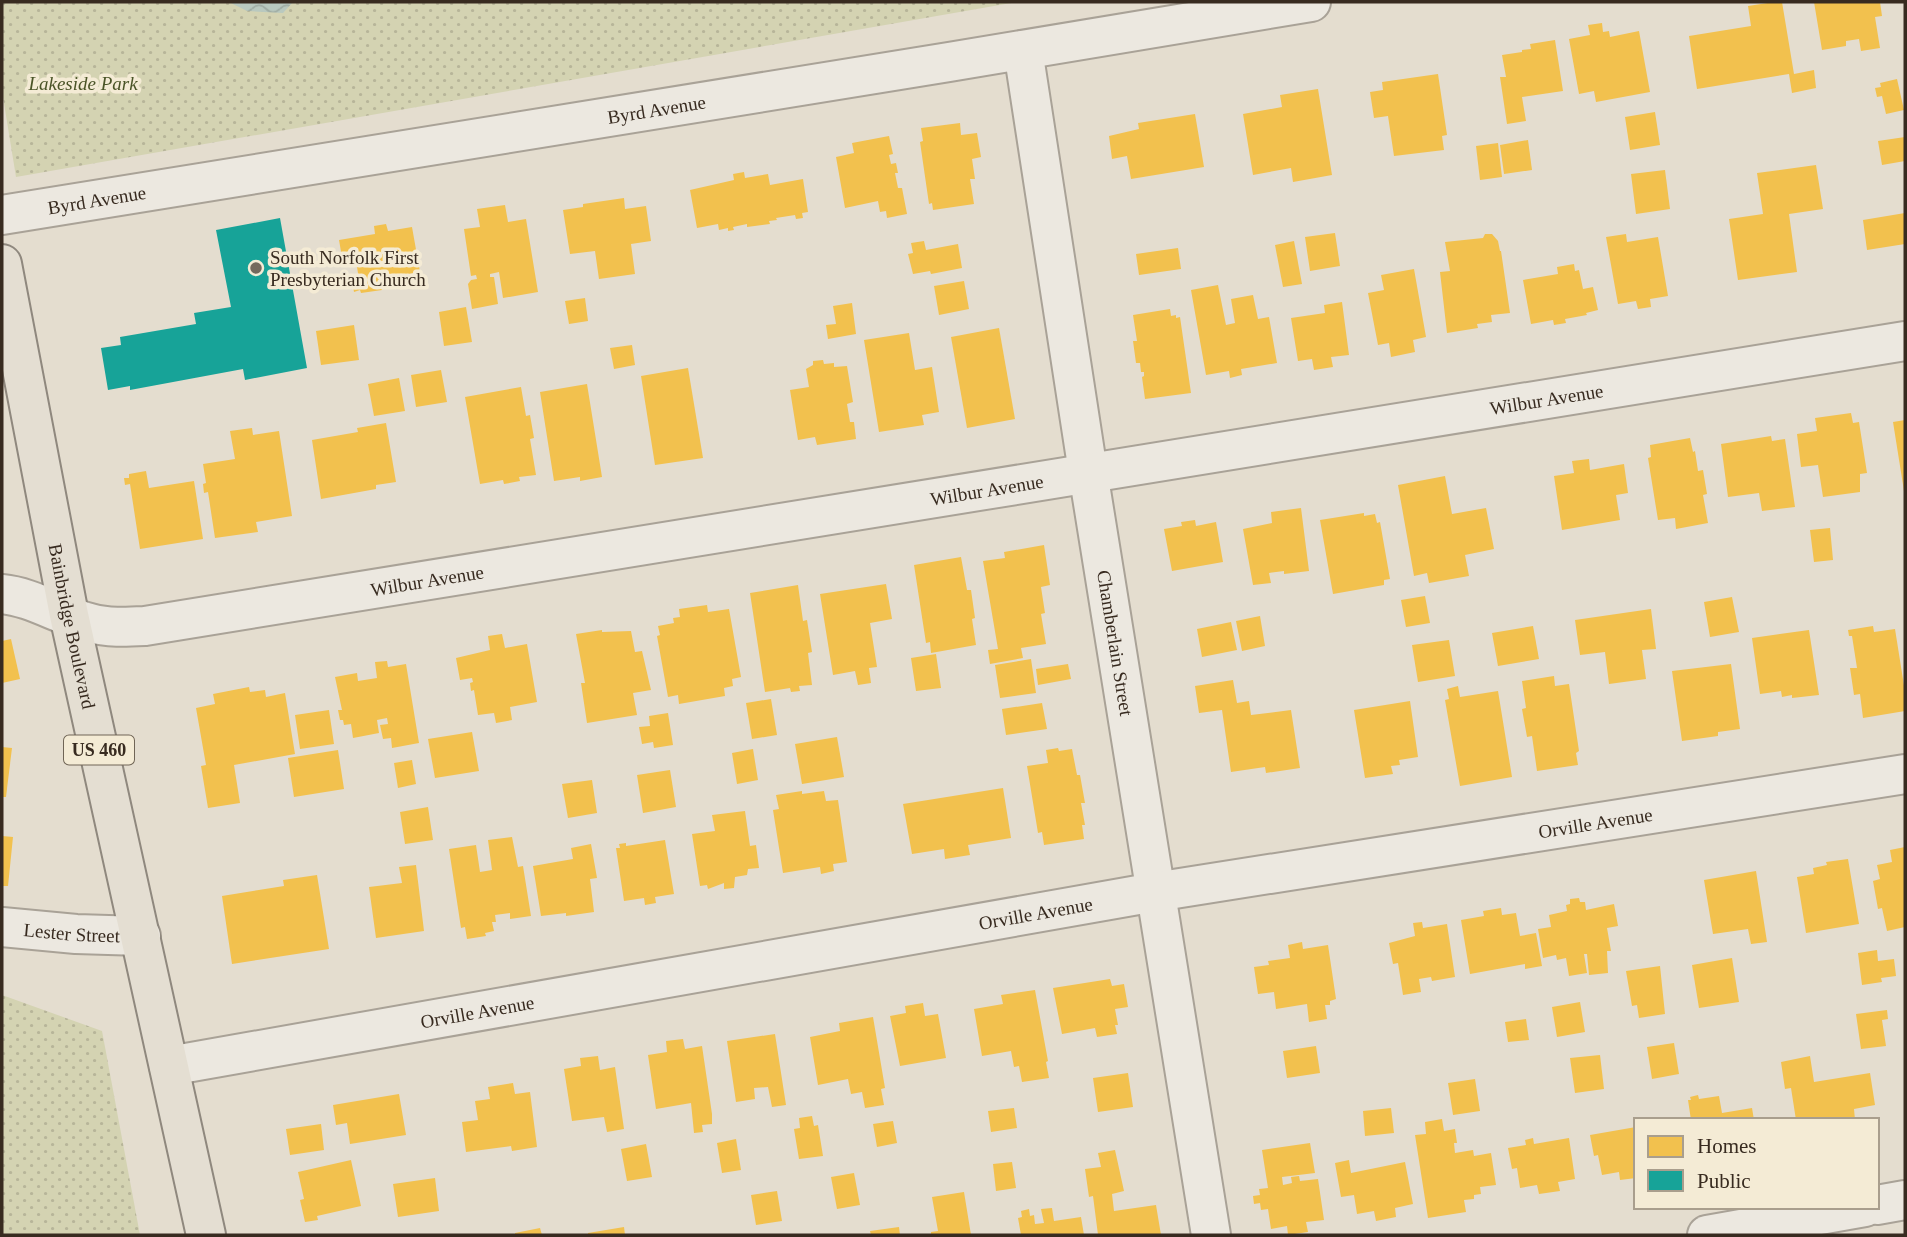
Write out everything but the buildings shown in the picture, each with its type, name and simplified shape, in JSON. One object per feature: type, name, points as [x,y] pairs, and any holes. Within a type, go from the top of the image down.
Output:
[{"type":"main road","name":"Bainbridge Boulevard","points":[[2,264],[69,615],[206,1235]]},
{"type":"street","name":"Byrd Avenue","points":[[2,215],[1311,2]]},
{"type":"street","name":"Chamberlain Street","points":[[1023,50],[1211,1235]]},
{"type":"street","name":"Wilbur Avenue","points":[[2,594],[16,596],[89,623],[110,627],[145,626],[1905,341]]},
{"type":"street","name":"Orville Avenue","points":[[169,1066],[1156,892],[1905,774]]},
{"type":"street","name":"Lester Street","points":[[2,927],[76,934],[141,936]]},
{"type":"street","points":[[1879,1205],[1905,1200]]},
{"type":"street","points":[[1707,1235],[1854,1209]]},
{"type":"green space","name":"Lakeside Park","points":[[2,2],[1017,2],[16,177],[2,91]]},
{"type":"green space","points":[[2,995],[102,1031],[140,1235],[2,1235]]},
{"type":"water","points":[[229,2],[293,2],[283,13],[247,11]]},
{"type":"place","name":"South Norfolk First Presbyterian Church","points":[[256,268]]}]
